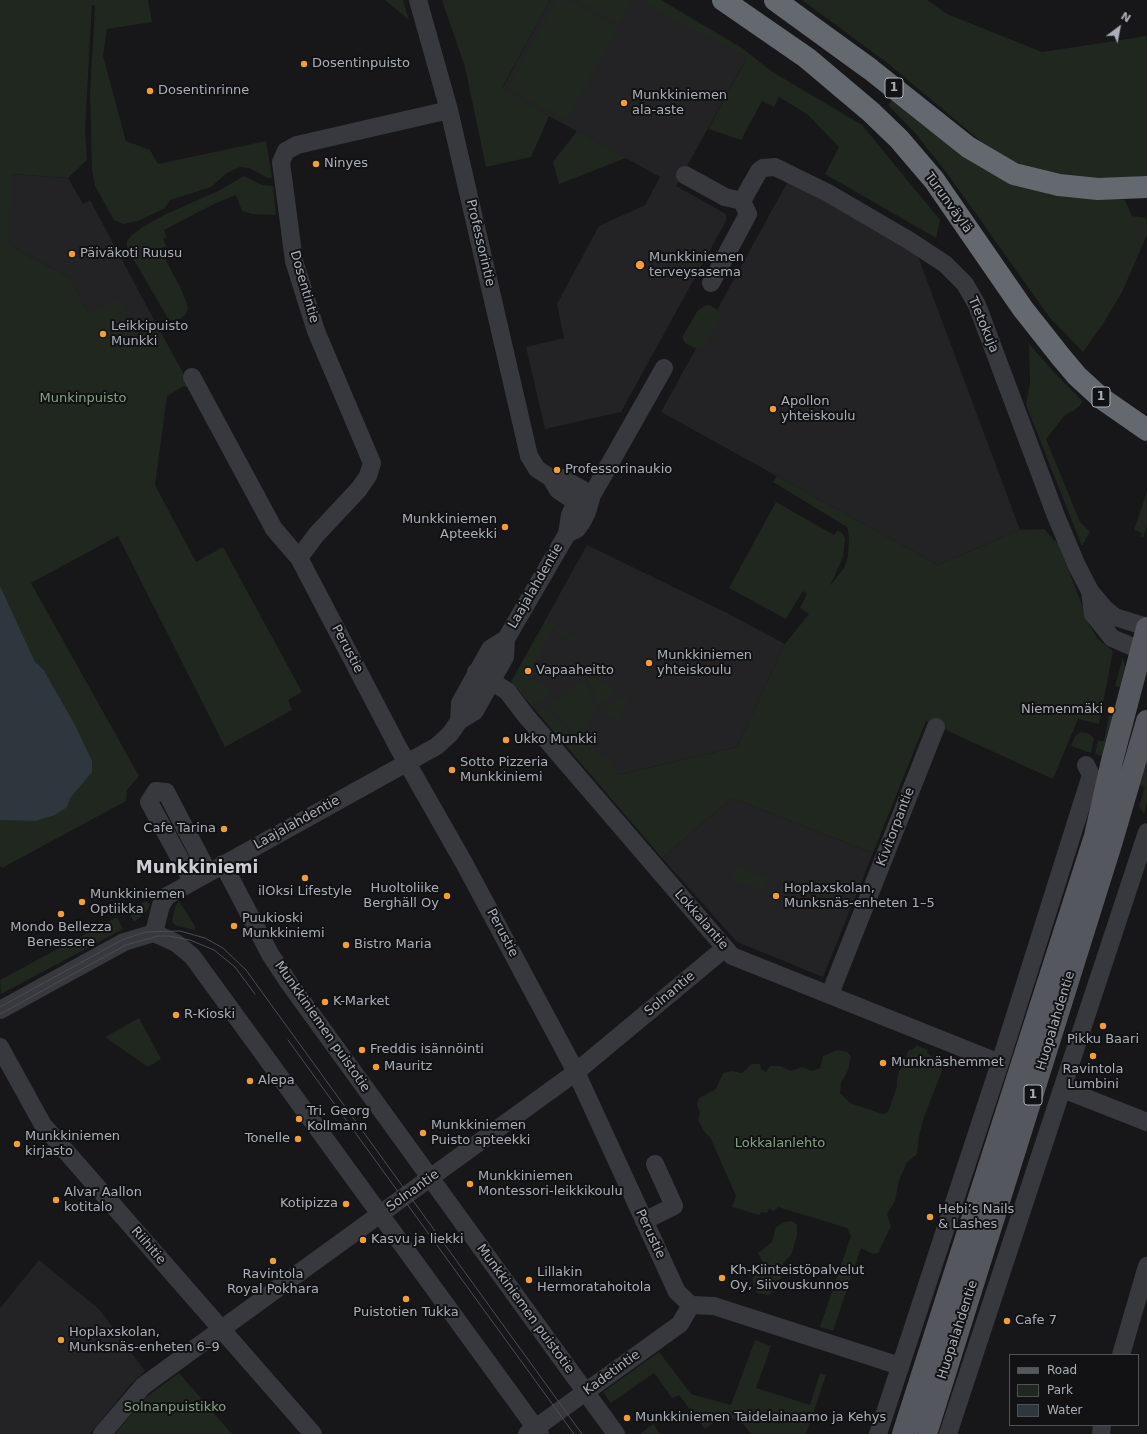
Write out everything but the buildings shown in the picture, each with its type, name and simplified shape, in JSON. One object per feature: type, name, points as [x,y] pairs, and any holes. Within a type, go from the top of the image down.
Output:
[{"type":"highway","name":"Turunväylä","points":[[724,0],[807,58],[871,112],[900,139],[934,180],[1023,309],[1061,357],[1101,398],[1147,430]]},
{"type":"highway","name":"1","points":[[775,0],[875,73],[968,147],[1014,174],[1059,185],[1098,189],[1147,187]]},
{"type":"main road","name":"Huopalahdentie","points":[[903,1434],[1095,836],[1112,761],[1144,652],[1147,628]]},
{"type":"main road","name":"Huopalahdentie","points":[[926,1434],[1103,871],[1147,721]]},
{"type":"street","name":"Professorintie","points":[[418,0],[449,110],[529,456],[537,469],[551,478],[562,478],[584,498]]},
{"type":"street","name":"Dosentintie","points":[[299,558],[316,535],[359,489],[368,476],[372,463],[316,331],[294,261],[281,162],[286,151],[297,145],[449,110]]},
{"type":"street","name":"Tietokuja","points":[[742,201],[760,171],[763,168],[775,167],[828,193],[910,241],[945,264],[965,284],[977,306],[1056,516],[1077,566],[1090,591],[1105,609],[1115,617],[1147,628]]},
{"type":"street","points":[[685,175],[725,197],[742,201],[748,214],[711,283]]},
{"type":"street","name":"Laajalahdentie","points":[[154,933],[161,905],[167,896],[437,746],[450,734],[459,721],[460,703],[484,677],[490,649],[506,639],[567,534],[577,529],[582,522],[587,512],[584,498],[664,368]]},
{"type":"street","name":"Perustie","points":[[192,377],[274,529],[299,558],[407,763],[464,863],[576,1072],[676,1292],[690,1305]]},
{"type":"street","name":"Tietokuja","points":[[1090,591],[1093,614],[1101,627],[1112,638],[1144,652]]},
{"type":"street","name":"Lokkalantie","points":[[484,677],[507,691],[536,728],[732,956],[1000,1063]]},
{"type":"street","name":"Kivitorpantie","points":[[830,994],[936,727]]},
{"type":"street","points":[[878,1434],[1000,1063],[1088,770],[1112,761]]},
{"type":"street","name":"Munkkiniemen puistotie","points":[[192,881],[149,802],[156,791],[166,792],[290,983],[616,1434]]},
{"type":"street","name":"Huopalahdentie","points":[[948,1434],[1147,832]]},
{"type":"street","points":[[0,1010],[124,942],[154,933],[176,943],[192,956],[380,1215],[534,1432]]},
{"type":"street","name":"Solnantie","points":[[102,1434],[143,1386],[431,1179],[576,1072],[725,948]]},
{"type":"street","name":"Riihitie","points":[[0,1046],[44,1125],[313,1434]]},
{"type":"street","points":[[1063,1089],[1147,1122]]},
{"type":"street","points":[[644,1221],[674,1206],[655,1164]]},
{"type":"street","points":[[1121,1354],[1147,1266]]},
{"type":"street","points":[[690,1305],[714,1306],[900,1366]]},
{"type":"street","name":"Kadetintie","points":[[534,1432],[586,1392],[680,1324],[690,1305]]},
{"type":"shaded area","points":[[550,0],[650,0],[749,54],[676,186],[726,214],[726,221],[621,412],[545,429],[526,347],[564,338],[557,304],[599,226],[645,205],[660,177],[502,89]]},
{"type":"shaded area","name":"Päiväkoti Ruusu","points":[[10,174],[68,178],[83,204],[90,200],[159,329],[140,338],[91,313],[83,304],[70,278],[9,245]]},
{"type":"shaded area","points":[[788,181],[916,251],[1020,530],[938,565],[661,412]]},
{"type":"shaded area","name":"Munkkiniemen yhteiskoulu","points":[[587,545],[725,612],[785,644],[737,747],[596,780],[511,682]]},
{"type":"shaded area","name":"Hoplaxskolan, Munksnäs-enheten 1–5","points":[[732,798],[873,853],[823,977],[737,942],[662,858]]},
{"type":"shaded area","name":"Hoplaxskolan, Munksnäs-enheten 6–9","points":[[39,1260],[99,1309],[145,1371],[131,1384],[90,1434],[0,1434],[0,1308]]},
{"type":"green space","name":"Munkinpuisto","points":[[0,0],[148,0],[152,22],[107,29],[103,56],[126,141],[150,150],[158,164],[266,141],[272,178],[268,178],[249,168],[240,167],[227,173],[211,187],[170,200],[165,208],[138,221],[123,224],[114,220],[95,186],[92,170],[90,92],[95,6],[92,5],[85,129],[87,160],[68,178],[11,174],[9,245],[70,278],[83,304],[91,313],[119,299],[140,338],[159,329],[192,389],[184,386],[167,396],[155,485],[196,562],[223,547],[302,692],[288,700],[292,710],[225,747],[118,536],[31,583],[139,776],[127,790],[126,801],[2,868],[0,866]]},
{"type":"green space","points":[[385,0],[403,0],[409,20]]},
{"type":"green space","points":[[442,0],[550,0],[502,88],[549,116],[531,157],[486,167],[465,67]]},
{"type":"green space","points":[[557,0],[567,0],[618,28],[566,121],[508,88]]},
{"type":"green space","points":[[576,0],[632,0],[619,24]]},
{"type":"green space","points":[[648,0],[661,0],[742,48],[771,71],[862,125],[940,220],[936,238],[825,174],[839,147],[807,114],[779,97],[774,107],[762,101],[741,140],[708,129],[747,58],[712,37],[695,31],[648,5]]},
{"type":"green space","points":[[802,0],[927,0],[947,14],[1042,52],[1147,36],[1147,176],[1098,180],[1036,170],[1013,161],[984,144],[890,65]]},
{"type":"green space","points":[[893,99],[944,140],[1109,198],[1125,200],[1132,216],[1147,218],[1147,235],[1122,292],[1103,324],[1083,352],[1050,318],[949,176],[916,134],[888,105]]},
{"type":"green space","points":[[577,131],[626,158],[559,184],[553,162]]},
{"type":"green space","points":[[244,176],[262,185],[273,186],[276,215],[252,214],[242,211],[236,195],[214,204],[164,230],[167,237],[163,239],[166,246],[160,249],[182,291],[188,310],[185,315],[178,320],[169,320],[131,255],[127,246],[127,241],[143,227],[164,215],[218,191]]},
{"type":"green space","points":[[710,305],[719,311],[719,320],[702,347],[694,348],[685,343],[682,337],[698,310],[704,306]]},
{"type":"green space","points":[[1029,344],[1083,402],[1075,410],[1065,415],[1046,439],[1080,522],[1090,532],[1082,546],[1026,405],[1030,383]]},
{"type":"green space","points":[[777,476],[938,565],[1020,530],[1044,529],[1059,545],[1090,626],[1098,639],[1113,651],[1099,724],[1078,719],[1053,779],[926,721],[873,853],[732,798],[662,858],[537,712],[544,707],[572,736],[610,761],[618,775],[737,747],[785,644],[809,614],[800,608],[807,594],[803,591],[786,619],[729,588],[776,502],[834,535],[838,530],[843,534],[845,539],[843,557],[830,586],[844,568],[848,556],[849,536],[847,527],[773,482]]},
{"type":"green space","points":[[1147,492],[1147,526],[1143,537],[1141,537],[1142,533],[1134,530]]},
{"type":"green space","points":[[546,620],[576,639],[576,642],[575,644],[552,629],[531,671],[535,679],[553,692],[533,707],[511,682]]},
{"type":"green space","points":[[1123,657],[1125,667],[1120,687],[1115,686]]},
{"type":"green space","points":[[586,677],[596,678],[615,688],[609,700],[599,706]]},
{"type":"green space","points":[[584,679],[596,708],[581,737],[574,733],[549,707],[571,687]]},
{"type":"green space","points":[[621,696],[629,699],[619,721],[601,712]]},
{"type":"green space","points":[[1109,715],[1112,716],[1112,724],[1105,755],[1102,756],[1095,754],[1098,741],[1104,741]]},
{"type":"green space","points":[[1081,732],[1088,733],[1094,738],[1091,753],[1071,746],[1075,736]]},
{"type":"green space","points":[[1147,746],[1147,803],[1144,814],[1139,806],[1145,787],[1136,784]]},
{"type":"green space","points":[[737,866],[767,877],[761,892],[731,881]]},
{"type":"green space","points":[[146,901],[150,904],[147,911],[134,922],[128,911]]},
{"type":"green space","points":[[179,901],[195,926],[195,930],[177,926],[172,922],[175,907]]},
{"type":"green space","points":[[117,917],[123,929],[1,994],[0,980]]},
{"type":"green space","points":[[139,1018],[161,1059],[148,1067],[105,1037]]},
{"type":"green space","name":"Lokkalanlehto","points":[[916,1045],[928,1050],[927,1053],[940,1062],[942,1071],[924,1117],[919,1136],[917,1154],[907,1162],[899,1181],[895,1201],[887,1214],[891,1226],[878,1253],[873,1254],[861,1248],[833,1331],[820,1327],[851,1236],[847,1228],[778,1207],[774,1211],[769,1209],[767,1213],[761,1212],[759,1215],[732,1207],[736,1196],[710,1137],[705,1133],[698,1120],[700,1113],[697,1105],[699,1098],[716,1089],[723,1073],[732,1071],[742,1073],[752,1064],[760,1064],[761,1069],[766,1072],[770,1066],[780,1066],[791,1071],[802,1067],[812,1071],[820,1068],[823,1056],[837,1050],[847,1052],[851,1056],[848,1070],[841,1083],[840,1093],[850,1103],[883,1114],[888,1112],[897,1086],[899,1071],[903,1067],[908,1051],[915,1048]]},
{"type":"green space","points":[[792,1221],[797,1225],[797,1236],[791,1255],[783,1263],[782,1276],[770,1295],[757,1293],[752,1279],[764,1264],[758,1253],[772,1242],[776,1227],[784,1222]]},
{"type":"green space","points":[[755,1340],[771,1346],[756,1388],[810,1405],[820,1373],[826,1375],[806,1434],[751,1434],[743,1424],[725,1415],[705,1429],[679,1395],[672,1398],[654,1373],[611,1403],[603,1392],[659,1352],[691,1394],[731,1405]]},
{"type":"green space","name":"Solnanpuistikko","points":[[179,1373],[232,1434],[115,1434],[145,1398]]},
{"type":"green space","points":[[653,1424],[660,1434],[640,1434]]},
{"type":"water","points":[[0,586],[35,662],[43,669],[75,725],[92,761],[92,772],[70,798],[67,807],[55,815],[35,821],[0,820]]},
{"type":"tram line","points":[[0,1007],[122,940],[145,932],[180,931],[205,938],[223,948],[246,970],[582,1434]]},
{"type":"tram line","points":[[0,1014],[126,945],[158,936],[169,936],[190,940],[214,950],[235,967],[255,994]]},
{"type":"tram line","points":[[288,1040],[574,1434]]},
{"type":"place","name":"Dosentinpuisto","points":[[304,64]]},
{"type":"place","name":"Dosentinrinne","points":[[150,91]]},
{"type":"place","name":"Munkkiniemen ala-aste","points":[[624,103]]},
{"type":"place","name":"Ninyes","points":[[316,164]]},
{"type":"place","name":"Päiväkoti Ruusu","points":[[72,254]]},
{"type":"place","name":"Munkkiniemen terveysasema","points":[[640,265]]},
{"type":"place","name":"Leikkipuisto Munkki","points":[[103,334]]},
{"type":"place","name":"Apollon yhteiskoulu","points":[[773,409]]},
{"type":"place","name":"Professorinaukio","points":[[557,470]]},
{"type":"place","name":"Munkkiniemen Apteekki","points":[[505,527]]},
{"type":"place","name":"Munkkiniemen yhteiskoulu","points":[[649,663]]},
{"type":"place","name":"Vapaaheitto","points":[[528,671]]},
{"type":"place","name":"Niemenmäki","points":[[1111,710]]},
{"type":"place","name":"Ukko Munkki","points":[[506,740]]},
{"type":"place","name":"Sotto Pizzeria Munkkiniemi","points":[[452,770]]},
{"type":"place","name":"Cafe Tarina","points":[[224,829]]},
{"type":"place","name":"ilOksi Lifestyle","points":[[305,878]]},
{"type":"place","name":"Huoltoliike Berghäll Oy","points":[[447,896]]},
{"type":"place","name":"Hoplaxskolan, Munksnäs-enheten 1–5","points":[[776,896]]},
{"type":"place","name":"Munkkiniemen Optiikka","points":[[82,902]]},
{"type":"place","name":"Mondo Bellezza Benessere","points":[[61,914]]},
{"type":"place","name":"Puukioski Munkkiniemi","points":[[234,926]]},
{"type":"place","name":"Bistro Maria","points":[[346,945]]},
{"type":"place","name":"K-Market","points":[[325,1002]]},
{"type":"place","name":"R-Kioski","points":[[176,1015]]},
{"type":"place","name":"Pikku Baari","points":[[1103,1026]]},
{"type":"place","name":"Freddis isännöinti","points":[[362,1050]]},
{"type":"place","name":"Ravintola Lumbini","points":[[1093,1056]]},
{"type":"place","name":"Munknäshemmet","points":[[883,1063]]},
{"type":"place","name":"Mauritz","points":[[376,1067]]},
{"type":"place","name":"Alepa","points":[[250,1081]]},
{"type":"place","name":"Tri. Georg Kollmann","points":[[299,1119]]},
{"type":"place","name":"Munkkiniemen Puisto apteekki","points":[[423,1133]]},
{"type":"place","name":"Tonelle","points":[[298,1139]]},
{"type":"place","name":"Munkkiniemen kirjasto","points":[[17,1144]]},
{"type":"place","name":"Munkkiniemen Montessori-leikkikoulu","points":[[470,1184]]},
{"type":"place","name":"Alvar Aallon kotitalo","points":[[56,1200]]},
{"type":"place","name":"Kotipizza","points":[[346,1204]]},
{"type":"place","name":"Hebi’s Nails & Lashes","points":[[930,1217]]},
{"type":"place","name":"Kasvu ja liekki","points":[[363,1240]]},
{"type":"place","name":"Ravintola Royal Pokhara","points":[[273,1261]]},
{"type":"place","name":"Kh-Kiinteistöpalvelut Oy, Siivouskunnos","points":[[722,1278]]},
{"type":"place","name":"Lillakin Hermoratahoitola","points":[[529,1280]]},
{"type":"place","name":"Puistotien Tukka","points":[[406,1299]]},
{"type":"place","name":"Cafe 7","points":[[1007,1321]]},
{"type":"place","name":"Hoplaxskolan, Munksnäs-enheten 6–9","points":[[61,1340]]},
{"type":"place","name":"Munkkiniemen Taidelainaamo ja Kehys","points":[[627,1418]]},
{"type":"district","name":"Munkkiniemi","points":[[197,869]]}]
